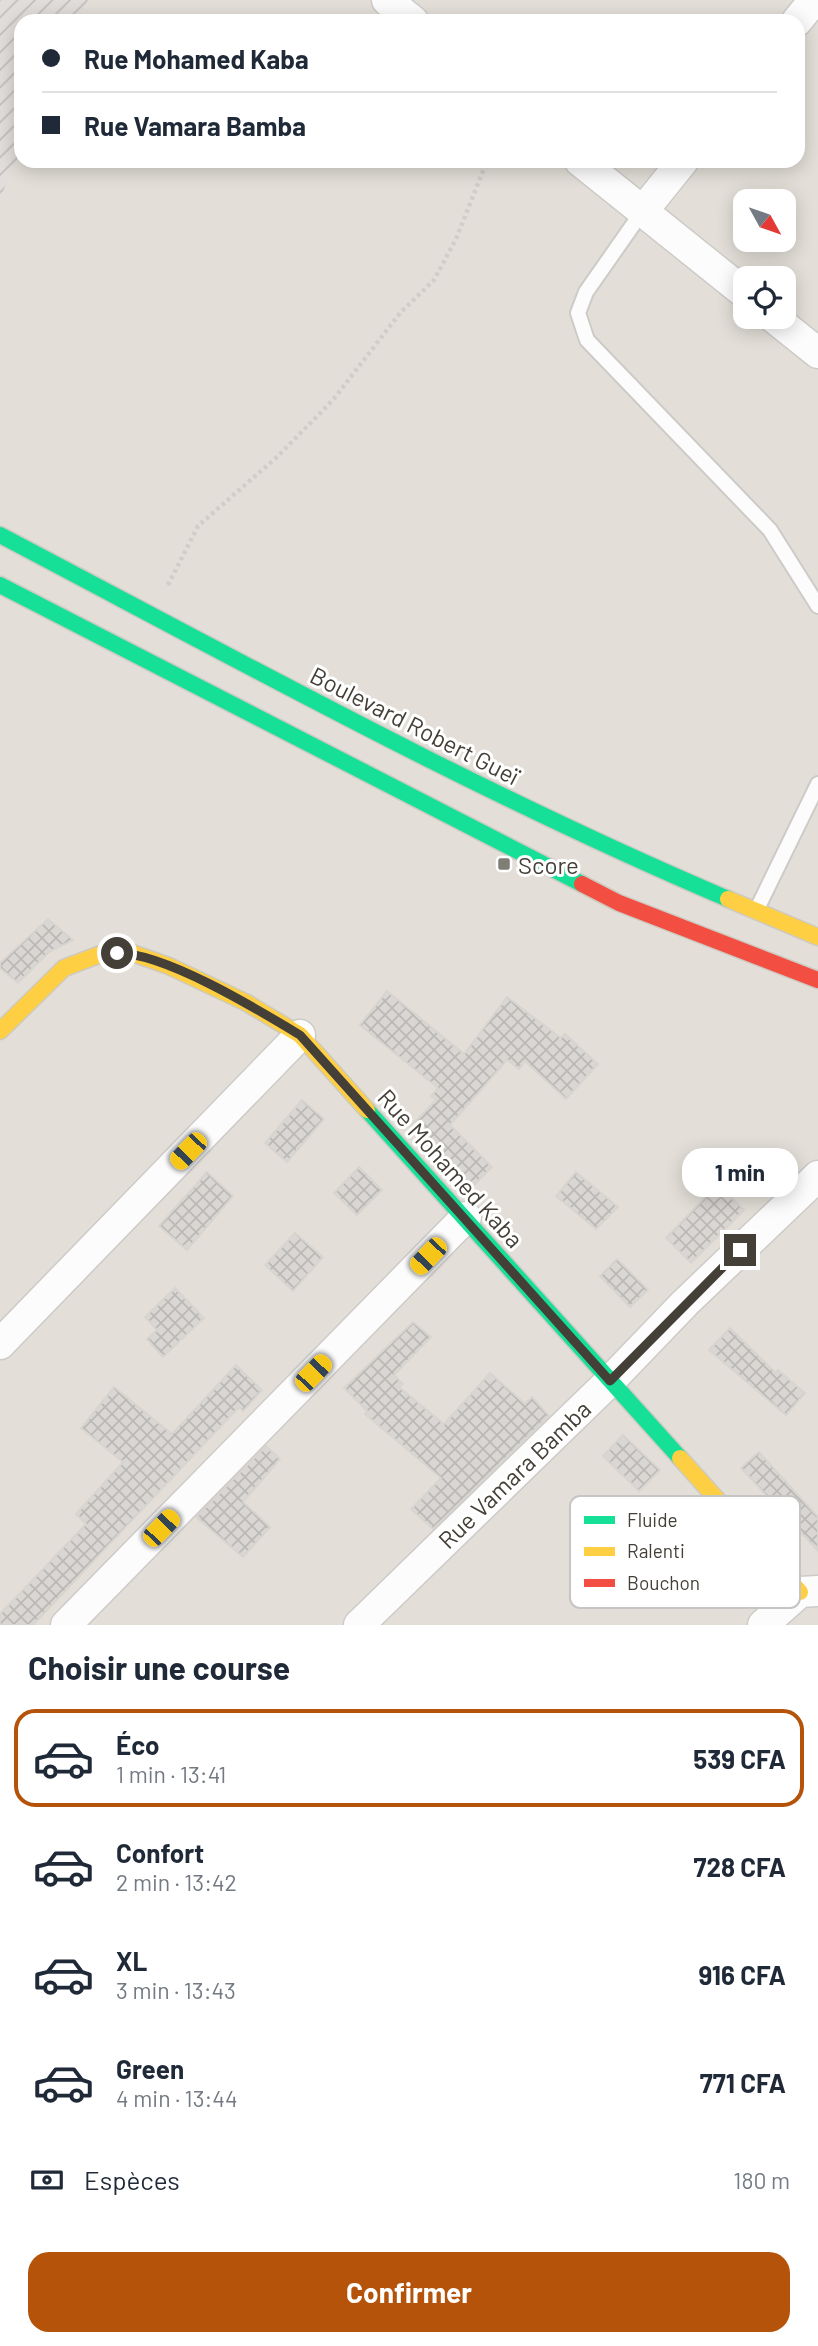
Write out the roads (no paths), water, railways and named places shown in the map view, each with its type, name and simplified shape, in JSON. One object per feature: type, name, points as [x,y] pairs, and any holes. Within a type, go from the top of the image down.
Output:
[{"type":"main road","name":"Boulevard Robert Gueï","points":[[0,535],[433,762],[646,863],[818,937]]},
{"type":"main road","points":[[0,585],[619,903],[818,980]]},
{"type":"main road","name":"Rue Mohamed Kaba","points":[[0,1031],[65,968],[101,954],[132,953],[169,966],[247,1003],[300,1035],[466,1217],[610,1381],[719,1496]]},
{"type":"street","points":[[387,0],[404,14]]},
{"type":"street","points":[[803,14],[814,0]]},
{"type":"street","points":[[589,168],[733,284]]},
{"type":"street","points":[[642,212],[677,168]]},
{"type":"street","points":[[788,329],[818,353]]},
{"type":"street","points":[[0,1344],[300,1035]]},
{"type":"street","name":"Rue Vamara Bamba","points":[[359,1625],[610,1381],[685,1303],[818,1176]]},
{"type":"street","points":[[66,1625],[466,1217]]},
{"type":"street","points":[[763,1625],[786,1608]]},
{"type":"lane","points":[[642,212],[586,292],[578,313],[587,340],[770,530],[818,606]]},
{"type":"lane","points":[[756,911],[818,784]]},
{"type":"place","name":"Score","points":[[504,864]]}]
